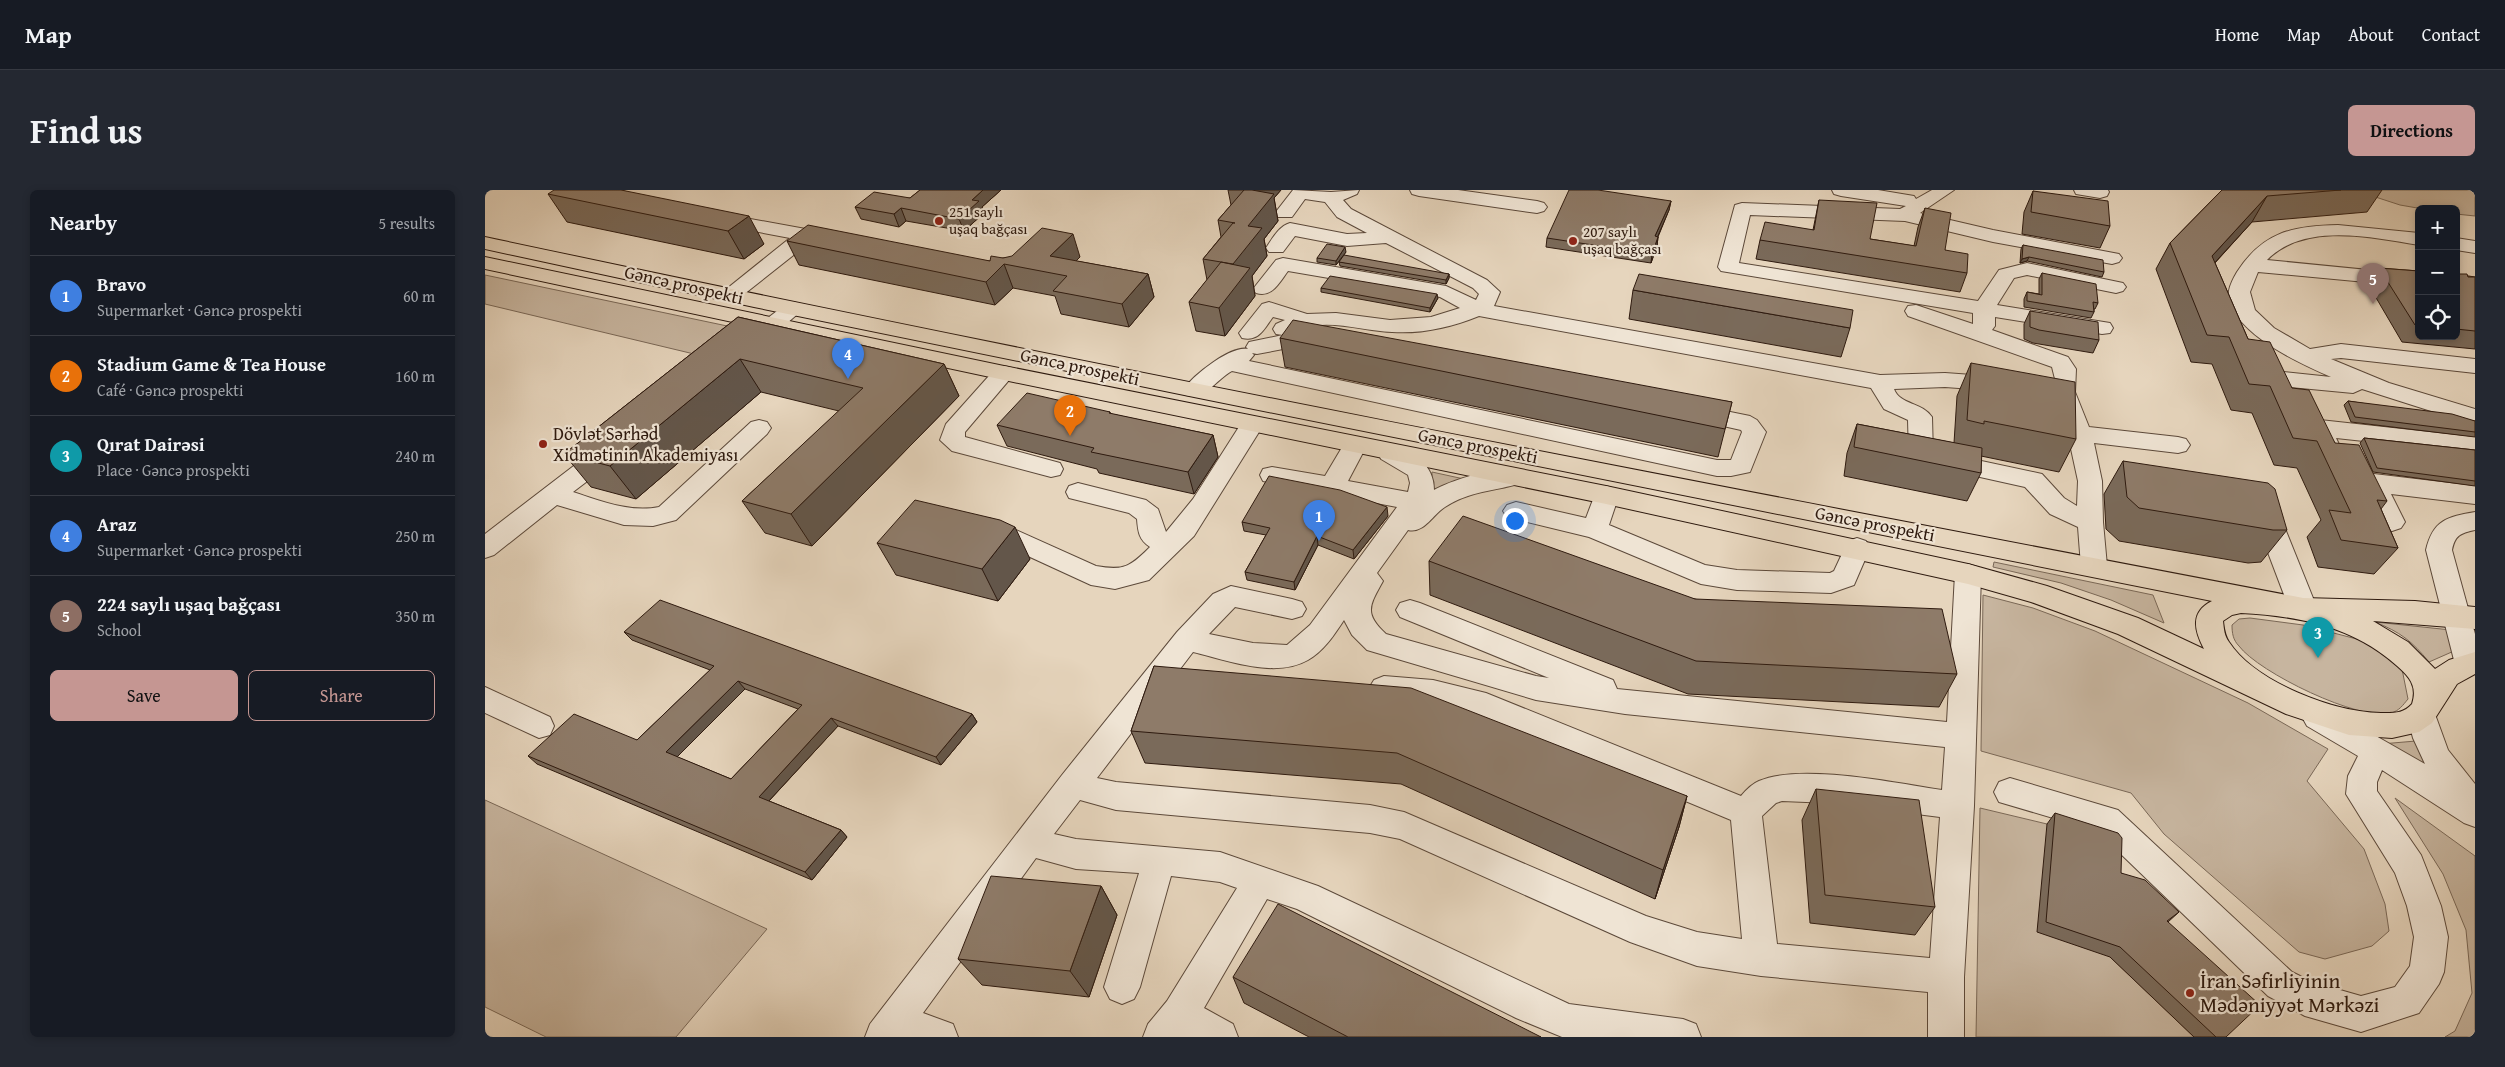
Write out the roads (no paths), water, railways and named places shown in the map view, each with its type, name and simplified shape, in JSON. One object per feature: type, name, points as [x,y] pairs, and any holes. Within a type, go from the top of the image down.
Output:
[{"type":"main road","name":"Gəncə prospekti","points":[[485,243],[731,296],[1194,390],[2303,608],[2465,616]]},
{"type":"main road","name":"Gəncə prospekti","points":[[485,263],[1390,453],[1606,495],[1857,548],[1968,574],[2037,593],[2128,626],[2288,701]]},
{"type":"main road","points":[[2425,709],[2429,692],[2424,676],[2411,661],[2393,647],[2354,626],[2303,608],[2241,603],[2223,606],[2209,617],[2209,634],[2229,662],[2288,701],[2333,719],[2377,725],[2403,725],[2425,709],[2443,677],[2455,669],[2472,664]]},
{"type":"street","points":[[1419,190],[1537,207]]},
{"type":"street","points":[[1841,190],[1925,203]]},
{"type":"street","points":[[1904,215],[1945,190]]},
{"type":"street","points":[[1194,390],[1254,340],[1287,327],[1307,321],[1323,320],[1392,326],[1432,324],[1459,317],[1477,309],[1486,304],[1489,298],[1489,292],[1480,284],[1344,213],[1335,204],[1341,194],[1300,193],[1285,213]]},
{"type":"street","points":[[2102,328],[1728,267],[1742,209],[1904,215],[1993,236],[2112,258]]},
{"type":"street","points":[[701,216],[847,243]]},
{"type":"street","points":[[1276,248],[1290,229],[1347,240],[1387,237]]},
{"type":"street","points":[[2415,238],[2381,233],[2348,232],[2289,236],[2262,254],[2252,266],[2238,288],[2239,300],[2246,314],[2261,328],[2306,356],[2339,373],[2381,390],[2475,417]]},
{"type":"street","points":[[731,296],[807,235]]},
{"type":"street","points":[[2460,245],[2475,247]]},
{"type":"street","points":[[1263,289],[1283,264],[1446,292],[1477,309],[1880,382],[1945,380],[2044,390],[2067,380],[2065,369],[2060,362],[1854,289]]},
{"type":"street","points":[[2252,266],[2415,282]]},
{"type":"street","points":[[1984,335],[1984,309],[2006,274],[2016,270],[2027,269],[2116,287]]},
{"type":"street","points":[[736,354],[793,308]]},
{"type":"street","points":[[1254,340],[1315,339],[1335,343]]},
{"type":"street","points":[[2306,356],[2341,351],[2475,366]]},
{"type":"street","points":[[1228,363],[1717,468],[1741,466],[1754,432],[1749,425],[1742,421],[1673,409]]},
{"type":"street","points":[[1005,373],[955,430],[952,440],[960,445],[1051,469]]},
{"type":"street","points":[[2287,407],[2275,378],[2381,390]]},
{"type":"street","points":[[1880,382],[1886,399],[1894,405],[1912,410],[1920,417],[1912,454],[2033,480],[2043,487],[2051,500],[2061,509],[2090,522]]},
{"type":"street","points":[[2044,390],[2080,435],[2089,481],[2094,566]]},
{"type":"street","points":[[988,527],[1091,575],[1115,579],[1140,573],[1168,546],[1202,505],[1252,424]]},
{"type":"street","points":[[552,495],[637,519],[653,518],[667,514],[759,428]]},
{"type":"street","points":[[2333,459],[2320,428],[2475,445]]},
{"type":"street","points":[[2080,435],[2097,435],[2178,445]]},
{"type":"street","points":[[485,548],[629,436]]},
{"type":"street","points":[[1333,485],[1355,445]]},
{"type":"street","points":[[1187,640],[1244,652],[1288,656],[1300,650],[1320,633],[1422,491],[1423,479],[1415,466],[1390,453]]},
{"type":"street","points":[[1272,475],[1400,499]]},
{"type":"street","points":[[1513,477],[1464,486],[1437,498],[1420,512],[1358,598],[1356,613],[1363,630],[1377,642],[1536,688],[1625,702],[1961,736]]},
{"type":"street","points":[[2089,481],[2118,486]]},
{"type":"street","points":[[2392,522],[2374,483],[2475,495]]},
{"type":"street","points":[[1078,492],[1137,506],[1149,515],[1152,536],[1168,546]]},
{"type":"street","points":[[1595,529],[1606,495]]},
{"type":"street","points":[[2241,505],[2263,511],[2267,516],[2303,608]]},
{"type":"street","points":[[1516,511],[1595,529],[1701,574],[1737,580],[1831,583],[1845,578],[1857,548]]},
{"type":"street","points":[[2472,664],[2465,616],[2439,550],[2441,535],[2453,525],[2475,520]]},
{"type":"street","points":[[1946,1037],[1946,977],[1958,806],[1968,574]]},
{"type":"street","points":[[940,1037],[888,1030],[1029,842],[1187,640],[1223,601],[1231,596],[1292,609]]},
{"type":"street","points":[[1410,610],[1601,687],[1625,702]]},
{"type":"street","points":[[1166,668],[1304,680]]},
{"type":"street","points":[[1354,685],[1433,692],[1486,705],[1746,812]]},
{"type":"street","points":[[1486,705],[1536,688]]},
{"type":"street","points":[[485,699],[539,726]]},
{"type":"street","points":[[2288,701],[2426,780],[2475,813]]},
{"type":"street","points":[[2425,709],[2426,736],[2441,766],[2475,807]]},
{"type":"street","points":[[2009,792],[2107,820],[2280,984],[2305,998],[2361,1014],[2406,1001],[2427,972],[2431,937],[2424,906],[2409,866],[2362,794],[2360,784],[2362,774],[2377,751]]},
{"type":"street","points":[[1073,785],[1116,796],[1370,819],[1404,826],[1642,931],[1697,949],[1761,959],[1946,977]]},
{"type":"street","points":[[1746,812],[1769,791],[1788,786],[1958,806]]},
{"type":"street","points":[[1746,812],[1761,959]]},
{"type":"street","points":[[1029,842],[1076,854],[1220,867],[1305,897],[1529,1005],[1569,1022],[1683,1037]]},
{"type":"street","points":[[1122,987],[1159,860]]},
{"type":"street","points":[[1220,1037],[1170,1026],[1259,882]]},
{"type":"place","name":"251 saylı uşaq bağçası","points":[[939,221]]},
{"type":"place","name":"207 saylı uşaq bağçası","points":[[1573,241]]},
{"type":"place","name":"224 saylı uşaq bağçası","points":[[2373,304]]},
{"type":"place","name":"Araz","points":[[848,379]]},
{"type":"place","name":"Stadium Game & Tea House","points":[[1070,436]]},
{"type":"place","name":"Dövlət Sərhəd Xidmətinin Akademiyası","points":[[543,444]]},
{"type":"place","name":"Bravo","points":[[1319,541]]},
{"type":"place","name":"Qırat Dairəsi","points":[[2318,658]]},
{"type":"place","name":"İran Səfirliyinin Mədəniyyət Mərkəzi","points":[[2190,993]]}]
